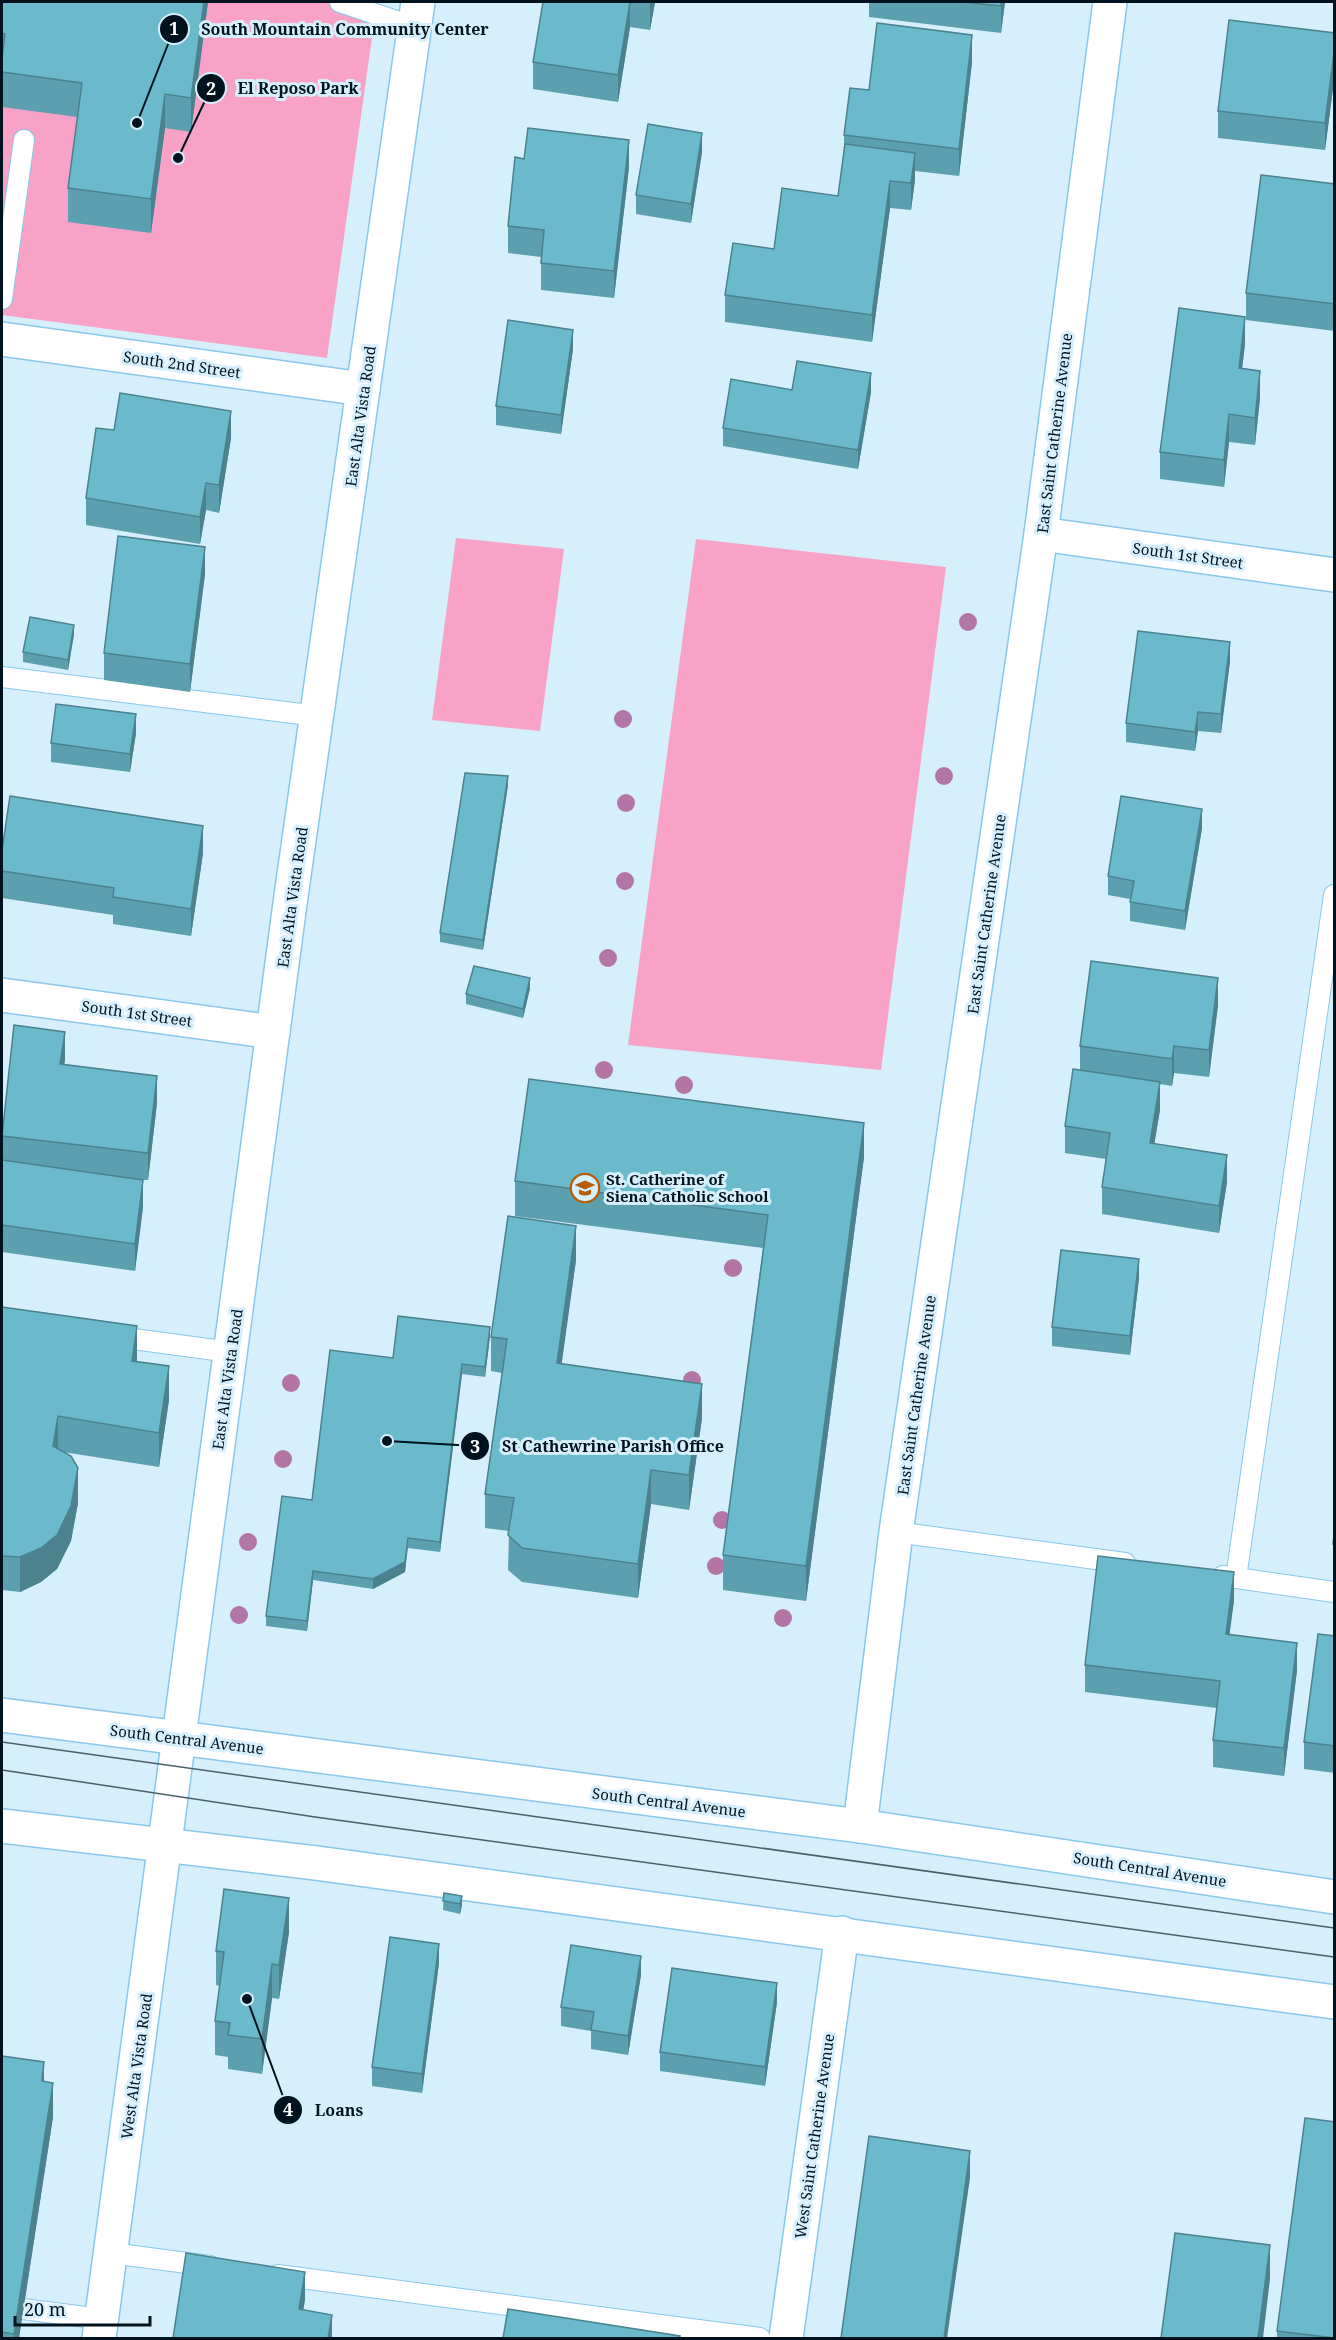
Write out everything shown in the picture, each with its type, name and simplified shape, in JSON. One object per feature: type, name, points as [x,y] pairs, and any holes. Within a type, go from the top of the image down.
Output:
[{"type":"street","name":"East Saint Catherine Avenue","points":[[860,1826],[896,1532],[1041,534],[1110,2]]},
{"type":"street","name":"East Alta Vista Road","points":[[173,1794],[273,1032],[416,14]]},
{"type":"street","name":"South 2nd Street","points":[[2,339],[363,389]]},
{"type":"street","name":"South 1st Street","points":[[1041,534],[1335,575]]},
{"type":"street","name":"South 1st Street","points":[[2,995],[273,1032]]},
{"type":"street","name":"South Central Avenue","points":[[2,1715],[180,1740],[860,1826],[1335,1897]]},
{"type":"street","name":"West Alta Vista Road","points":[[100,2329],[173,1794]]},
{"type":"street","points":[[2,1826],[316,1863],[1335,2002]]},
{"type":"street","name":"West Saint Catherine Avenue","points":[[786,2338],[842,1933]]},
{"type":"lane","points":[[340,2],[416,14]]},
{"type":"lane","points":[[2,299],[24,140]]},
{"type":"lane","points":[[2,677],[317,717]]},
{"type":"lane","points":[[1236,1578],[1335,896]]},
{"type":"lane","points":[[93,1333],[230,1352]]},
{"type":"lane","points":[[896,1532],[1142,1565]]},
{"type":"lane","points":[[1201,1573],[1335,1592]]},
{"type":"lane","points":[[111,2253],[229,2268]]},
{"type":"lane","points":[[264,2273],[760,2338]]},
{"type":"lane","points":[[23,2309],[100,2329]]},
{"type":"shaded area","points":[[2,2],[377,2],[327,358],[2,315]]},
{"type":"shaded area","points":[[456,538],[564,549],[540,731],[432,720]]},
{"type":"shaded area","points":[[696,539],[946,567],[881,1070],[628,1045]]},
{"type":"building","points":[[2,2],[204,2],[191,98],[165,94],[151,199],[68,188],[82,83],[2,72],[5,34],[2,33]]},
{"type":"building","points":[[543,2],[630,2],[618,75],[533,62]]},
{"type":"building","points":[[962,2],[1001,2],[1001,6]]},
{"type":"building","points":[[1229,20],[1335,33],[1325,123],[1218,111]]},
{"type":"building","points":[[877,23],[972,35],[959,149],[844,135],[850,88],[869,90]]},
{"type":"building","points":[[648,124],[702,133],[691,204],[636,195]]},
{"type":"building","points":[[528,128],[629,140],[614,271],[541,263],[544,230],[508,226],[515,157],[524,159]]},
{"type":"building","points":[[845,144],[915,153],[911,183],[890,181],[872,315],[725,295],[733,243],[774,249],[782,188],[838,196]]},
{"type":"building","points":[[1261,175],[1335,184],[1335,304],[1246,293]]},
{"type":"building","points":[[1179,308],[1245,317],[1239,368],[1260,371],[1255,418],[1229,414],[1224,460],[1160,452]]},
{"type":"building","points":[[508,320],[573,330],[561,415],[496,406]]},
{"type":"building","points":[[797,361],[871,373],[858,450],[723,428],[731,379],[792,390]]},
{"type":"building","points":[[120,393],[231,411],[219,485],[206,483],[200,517],[86,498],[96,428],[114,430]]},
{"type":"building","points":[[118,536],[205,547],[190,664],[104,653]]},
{"type":"building","points":[[30,617],[74,625],[68,660],[23,652]]},
{"type":"building","points":[[1138,631],[1230,642],[1221,714],[1198,712],[1195,732],[1126,723]]},
{"type":"building","points":[[56,704],[136,714],[130,754],[51,743]]},
{"type":"building","points":[[465,773],[508,776],[483,940],[440,933]]},
{"type":"building","points":[[10,796],[203,826],[191,909],[113,897],[114,888],[2,871],[2,850]]},
{"type":"building","points":[[1121,796],[1202,809],[1185,911],[1130,902],[1134,881],[1108,876]]},
{"type":"building","points":[[1091,961],[1218,978],[1209,1050],[1174,1046],[1172,1059],[1080,1046]]},
{"type":"building","points":[[474,966],[530,978],[523,1009],[466,994]]},
{"type":"building","points":[[14,1025],[65,1032],[60,1064],[157,1076],[148,1153],[2,1136]]},
{"type":"building","points":[[1073,1069],[1160,1082],[1150,1143],[1227,1155],[1219,1206],[1102,1187],[1110,1133],[1065,1126]]},
{"type":"building","points":[[529,1079],[864,1123],[806,1566],[723,1555],[768,1215],[515,1181]]},
{"type":"building","points":[[2,1160],[143,1180],[135,1244],[2,1225]]},
{"type":"building","points":[[508,1216],[576,1226],[557,1363],[702,1384],[689,1475],[651,1470],[638,1564],[522,1548],[508,1535],[514,1498],[485,1494],[507,1339],[491,1337]]},
{"type":"building","points":[[1061,1250],[1139,1259],[1130,1336],[1052,1327]]},
{"type":"building","points":[[2,1307],[137,1326],[132,1361],[169,1366],[159,1433],[58,1416],[53,1446],[71,1456],[78,1468],[71,1506],[57,1535],[41,1548],[20,1557],[2,1556]]},
{"type":"building","points":[[398,1316],[490,1327],[485,1367],[462,1364],[440,1542],[408,1538],[405,1562],[373,1579],[313,1571],[307,1621],[266,1616],[282,1496],[312,1500],[330,1350],[393,1358]]},
{"type":"building","points":[[1098,1556],[1234,1572],[1226,1634],[1297,1643],[1284,1748],[1213,1740],[1220,1681],[1085,1665]]},
{"type":"building","points":[[1318,1634],[1335,1636],[1335,1746],[1304,1742]]},
{"type":"building","points":[[224,1889],[289,1898],[279,1965],[272,1964],[262,2039],[228,2035],[230,2023],[215,2021],[224,1952],[216,1951]]},
{"type":"building","points":[[444,1893],[462,1896],[460,1904],[443,1901]]},
{"type":"building","points":[[390,1937],[439,1944],[422,2074],[372,2067]]},
{"type":"building","points":[[571,1945],[641,1956],[628,2036],[591,2030],[594,2012],[561,2007]]},
{"type":"building","points":[[672,1968],[777,1983],[765,2067],[660,2052]]},
{"type":"building","points":[[2,2056],[44,2062],[42,2081],[53,2083],[14,2334],[2,2332]]},
{"type":"building","points":[[1305,2118],[1335,2122],[1335,2338],[1277,2331]]},
{"type":"building","points":[[869,2136],[970,2151],[944,2338],[841,2338]]},
{"type":"building","points":[[1175,2233],[1270,2245],[1258,2338],[1161,2338]]},
{"type":"building","points":[[186,2253],[305,2272],[299,2309],[332,2315],[328,2338],[173,2338]]},
{"type":"building","points":[[508,2309],[680,2336],[680,2338],[503,2338]]},
{"type":"tram line","points":[[2,1742],[1334,1928]]},
{"type":"tram line","points":[[2,1770],[315,1817],[1334,1957]]},
{"type":"place","name":"South Mountain Community Center","points":[[137,123]]},
{"type":"place","name":"El Reposo Park","points":[[178,158]]},
{"type":"place","name":"St. Catherine of Siena Catholic School","points":[[585,1188]]},
{"type":"place","name":"St Cathewrine Parish Office","points":[[387,1441]]},
{"type":"place","name":"Loans","points":[[247,1999]]}]
